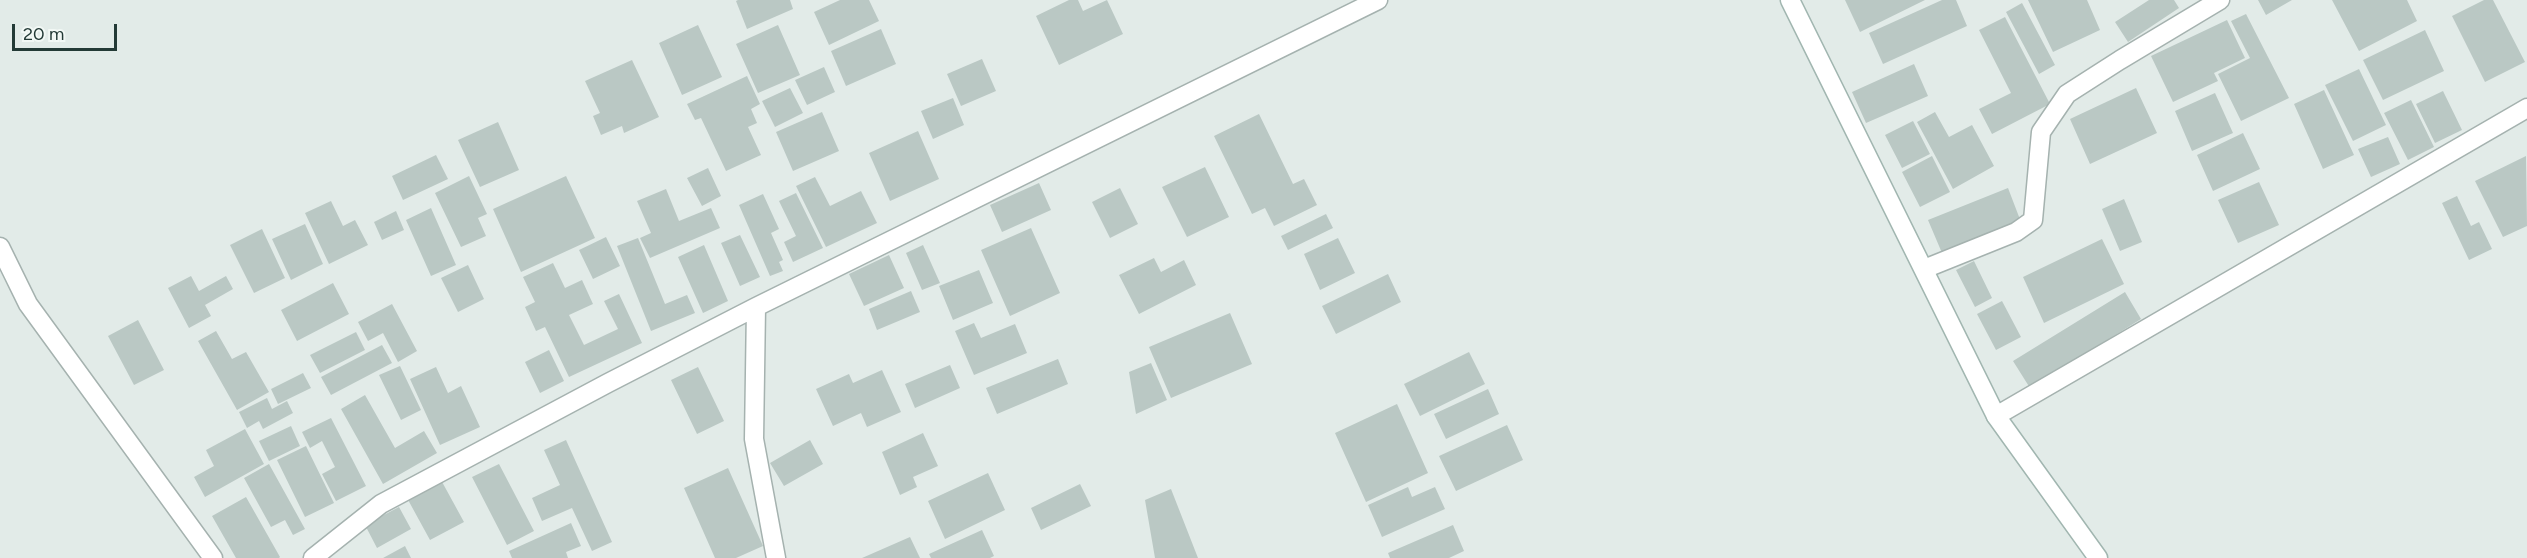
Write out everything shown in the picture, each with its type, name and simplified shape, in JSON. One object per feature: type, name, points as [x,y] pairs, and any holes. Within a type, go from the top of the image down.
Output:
[{"type":"street","points":[[313,558],[381,504],[756,307],[1378,0]]},
{"type":"street","points":[[1790,0],[1996,416],[2098,558]]},
{"type":"street","points":[[1924,269],[2016,232],[2033,220],[2041,132],[2067,94],[2220,0]]},
{"type":"street","points":[[1996,416],[2527,108]]},
{"type":"street","points":[[0,247],[28,303],[213,558]]},
{"type":"street","points":[[756,307],[754,439],[776,558]]},
{"type":"building","points":[[790,0],[793,9],[747,29],[736,1]]},
{"type":"building","points":[[840,0],[869,0],[879,21],[829,45],[814,12]]},
{"type":"building","points":[[1069,0],[1078,0],[1083,11],[1107,0],[1123,34],[1059,65],[1036,16]]},
{"type":"building","points":[[1845,0],[1925,0],[1860,32]]},
{"type":"building","points":[[1942,0],[1956,0],[1967,26],[1883,64],[1869,33]]},
{"type":"building","points":[[2028,0],[2087,0],[2100,30],[2053,52]]},
{"type":"building","points":[[2149,0],[2174,0],[2179,8],[2128,42],[2115,22]]},
{"type":"building","points":[[2258,0],[2292,0],[2266,15]]},
{"type":"building","points":[[2332,0],[2407,0],[2417,21],[2359,51]]},
{"type":"building","points":[[2484,0],[2493,0],[2525,62],[2485,82],[2452,16]]},
{"type":"building","points":[[2022,3],[2055,65],[2039,74],[2006,12]]},
{"type":"building","points":[[2246,14],[2289,98],[2241,121],[2218,74],[2250,58],[2231,21]]},
{"type":"building","points":[[2005,17],[2050,104],[1992,134],[1979,109],[2011,93],[1979,30]]},
{"type":"building","points":[[2227,20],[2245,58],[2214,73],[2218,81],[2173,102],[2151,56]]},
{"type":"building","points":[[698,25],[722,77],[682,95],[659,43]]},
{"type":"building","points":[[778,25],[800,75],[758,93],[736,44]]},
{"type":"building","points":[[881,29],[896,64],[846,86],[831,51]]},
{"type":"building","points":[[2425,30],[2444,71],[2383,100],[2363,60]]},
{"type":"building","points":[[982,59],[996,91],[961,106],[947,74]]},
{"type":"building","points":[[632,60],[659,117],[624,133],[622,126],[601,135],[593,116],[600,113],[585,81]]},
{"type":"building","points":[[1914,64],[1928,96],[1866,123],[1852,92]]},
{"type":"building","points":[[824,67],[835,92],[807,105],[795,80]]},
{"type":"building","points":[[2359,69],[2386,125],[2353,141],[2325,85]]},
{"type":"building","points":[[747,76],[760,104],[751,109],[757,123],[748,127],[761,155],[726,171],[701,118],[695,120],[687,104]]},
{"type":"building","points":[[790,88],[803,113],[775,127],[762,101]]},
{"type":"building","points":[[2136,88],[2157,133],[2090,164],[2070,119]]},
{"type":"building","points":[[2324,90],[2354,155],[2323,169],[2294,104]]},
{"type":"building","points":[[2443,91],[2462,130],[2435,143],[2416,104]]},
{"type":"building","points":[[2215,93],[2233,133],[2192,151],[2175,111]]},
{"type":"building","points":[[953,98],[964,125],[933,139],[921,111]]},
{"type":"building","points":[[2411,100],[2434,147],[2408,160],[2384,113]]},
{"type":"building","points":[[822,112],[839,151],[793,171],[776,132]]},
{"type":"building","points":[[1935,112],[1949,137],[1972,125],[1994,166],[1953,189],[1917,122]]},
{"type":"building","points":[[1259,114],[1293,184],[1304,179],[1317,205],[1274,226],[1265,208],[1252,214],[1214,136]]},
{"type":"building","points":[[1913,121],[1930,154],[1902,168],[1885,135]]},
{"type":"building","points":[[498,122],[519,170],[480,187],[458,140]]},
{"type":"building","points":[[918,131],[939,179],[890,201],[869,153]]},
{"type":"building","points":[[2243,133],[2260,169],[2213,191],[2197,155]]},
{"type":"building","points":[[2388,137],[2400,164],[2371,177],[2358,149]]},
{"type":"building","points":[[436,155],[448,179],[403,200],[392,176]]},
{"type":"building","points":[[1932,156],[1950,192],[1920,207],[1902,172]]},
{"type":"building","points":[[2526,156],[2527,226],[2503,237],[2475,181]]},
{"type":"building","points":[[1205,167],[1229,217],[1187,237],[1162,187]]},
{"type":"building","points":[[708,168],[721,196],[702,206],[687,178]]},
{"type":"building","points":[[469,176],[487,214],[478,218],[486,236],[461,247],[435,193]]},
{"type":"building","points":[[566,176],[595,238],[521,272],[493,209]]},
{"type":"building","points":[[815,177],[830,206],[861,191],[877,223],[826,247],[796,186]]},
{"type":"building","points":[[2259,182],[2279,225],[2238,243],[2218,200]]},
{"type":"building","points":[[1039,183],[1051,210],[1002,232],[990,205]]},
{"type":"building","points":[[1120,188],[1138,224],[1110,238],[1092,202]]},
{"type":"building","points":[[2008,188],[2021,222],[1942,253],[1928,220]]},
{"type":"building","points":[[666,189],[679,221],[711,208],[720,228],[650,258],[640,238],[651,233],[637,201]]},
{"type":"building","points":[[796,193],[823,248],[793,262],[784,242],[796,236],[779,201]]},
{"type":"building","points":[[763,194],[779,229],[771,233],[783,260],[779,262],[783,271],[770,276],[739,205]]},
{"type":"building","points":[[2457,196],[2471,226],[2479,222],[2492,249],[2469,260],[2442,203]]},
{"type":"building","points":[[2124,199],[2142,242],[2120,251],[2102,209]]},
{"type":"building","points":[[331,201],[343,226],[355,220],[368,245],[329,264],[305,213]]},
{"type":"building","points":[[431,208],[456,265],[431,276],[406,220]]},
{"type":"building","points":[[396,211],[404,230],[382,240],[374,222]]},
{"type":"building","points":[[1326,214],[1333,228],[1288,250],[1281,236]]},
{"type":"building","points":[[305,224],[323,264],[291,280],[272,239]]},
{"type":"building","points":[[1031,228],[1060,293],[1010,316],[981,250]]},
{"type":"building","points":[[262,229],[285,278],[254,293],[230,245]]},
{"type":"building","points":[[740,235],[760,277],[740,286],[721,243]]},
{"type":"building","points":[[606,237],[620,266],[593,279],[579,250]]},
{"type":"building","points":[[638,238],[665,304],[687,295],[695,313],[651,331],[617,246]]},
{"type":"building","points":[[1338,238],[1355,273],[1320,290],[1304,254]]},
{"type":"building","points":[[2102,239],[2124,284],[2044,323],[2023,277]]},
{"type":"building","points":[[704,245],[728,301],[703,313],[678,257]]},
{"type":"building","points":[[923,245],[940,283],[922,290],[906,253]]},
{"type":"building","points":[[889,255],[904,288],[864,306],[849,274]]},
{"type":"building","points":[[1154,258],[1161,272],[1184,260],[1196,285],[1139,314],[1119,275]]},
{"type":"building","points":[[1974,261],[1992,298],[1975,307],[1956,270]]},
{"type":"building","points":[[553,263],[565,288],[582,280],[593,304],[569,315],[584,345],[618,329],[604,301],[619,294],[642,343],[569,377],[545,327],[536,331],[525,307],[535,302],[523,277]]},
{"type":"building","points":[[468,265],[484,299],[458,312],[441,278]]},
{"type":"building","points":[[979,270],[993,303],[953,320],[939,286]]},
{"type":"building","points":[[1388,274],[1401,302],[1336,334],[1322,306]]},
{"type":"building","points":[[191,276],[199,291],[226,276],[233,289],[205,305],[211,316],[189,328],[168,288]]},
{"type":"building","points":[[333,283],[349,314],[297,341],[281,310]]},
{"type":"building","points":[[911,291],[920,312],[877,330],[869,309]]},
{"type":"building","points":[[2125,292],[2141,319],[2030,388],[2013,361]]},
{"type":"building","points":[[2002,301],[2021,337],[1996,350],[1977,314]]},
{"type":"building","points":[[392,304],[417,351],[398,362],[383,333],[368,341],[358,322]]},
{"type":"building","points":[[1230,313],[1252,364],[1171,398],[1149,347]]},
{"type":"building","points":[[138,320],[164,370],[134,385],[108,336]]},
{"type":"building","points":[[974,323],[981,338],[1015,324],[1027,353],[974,375],[955,331]]},
{"type":"building","points":[[216,331],[232,359],[246,352],[269,392],[237,410],[198,341]]},
{"type":"building","points":[[356,332],[365,350],[320,373],[310,355]]},
{"type":"building","points":[[382,345],[392,363],[331,395],[321,377]]},
{"type":"building","points":[[549,350],[564,381],[540,393],[525,362]]},
{"type":"building","points":[[1469,352],[1485,384],[1420,416],[1404,384]]},
{"type":"building","points":[[1058,359],[1068,384],[997,414],[986,388]]},
{"type":"building","points":[[1151,363],[1167,400],[1136,414],[1129,372]]},
{"type":"building","points":[[950,365],[960,388],[915,408],[905,384]]},
{"type":"building","points":[[400,366],[421,410],[401,420],[379,375]]},
{"type":"building","points":[[436,367],[448,393],[461,386],[480,427],[440,445],[410,379]]},
{"type":"building","points":[[698,367],[724,421],[697,434],[671,380]]},
{"type":"building","points":[[882,370],[901,412],[867,427],[861,413],[833,426],[816,389],[849,374],[853,383]]},
{"type":"building","points":[[303,373],[311,388],[278,404],[271,389]]},
{"type":"building","points":[[1488,389],[1499,414],[1446,439],[1434,414]]},
{"type":"building","points":[[365,395],[395,448],[424,431],[437,453],[383,484],[341,409]]},
{"type":"building","points":[[267,398],[272,409],[287,401],[293,413],[263,429],[259,421],[247,428],[239,412]]},
{"type":"building","points":[[1397,404],[1428,473],[1366,502],[1335,433]]},
{"type":"building","points":[[331,418],[366,486],[336,501],[322,474],[335,467],[322,441],[310,448],[302,432]]},
{"type":"building","points":[[1507,425],[1523,460],[1456,491],[1439,456]]},
{"type":"building","points":[[291,426],[300,446],[269,461],[259,441]]},
{"type":"building","points":[[245,429],[264,464],[205,497],[194,477],[214,466],[206,450]]},
{"type":"building","points":[[923,433],[938,466],[913,477],[917,487],[900,495],[882,452]]},
{"type":"building","points":[[566,440],[612,542],[592,551],[572,508],[542,521],[532,498],[560,485],[544,450]]},
{"type":"building","points":[[810,440],[823,464],[784,486],[770,463]]},
{"type":"building","points":[[306,446],[334,503],[305,517],[277,460]]},
{"type":"building","points":[[269,464],[305,529],[293,535],[285,520],[271,527],[244,478]]},
{"type":"building","points":[[499,464],[534,531],[507,545],[472,477]]},
{"type":"building","points":[[728,468],[763,546],[736,558],[715,558],[684,488]]},
{"type":"building","points":[[988,473],[1005,510],[945,539],[928,501]]},
{"type":"building","points":[[441,480],[464,522],[430,540],[407,498]]},
{"type":"building","points":[[1080,484],[1091,506],[1041,530],[1031,508]]},
{"type":"building","points":[[1408,487],[1412,497],[1435,487],[1445,509],[1382,537],[1368,505]]},
{"type":"building","points":[[1171,489],[1198,558],[1155,558],[1145,500]]},
{"type":"building","points":[[246,497],[279,558],[236,558],[212,516]]},
{"type":"building","points":[[399,507],[411,529],[377,548],[365,525]]},
{"type":"building","points":[[571,523],[581,546],[566,552],[568,558],[512,558],[509,551]]},
{"type":"building","points":[[1453,525],[1464,551],[1449,558],[1390,558],[1388,553]]},
{"type":"building","points":[[982,530],[994,556],[990,558],[931,558],[929,554]]},
{"type":"building","points":[[910,537],[920,558],[862,558]]},
{"type":"building","points":[[405,546],[411,558],[383,558]]}]
